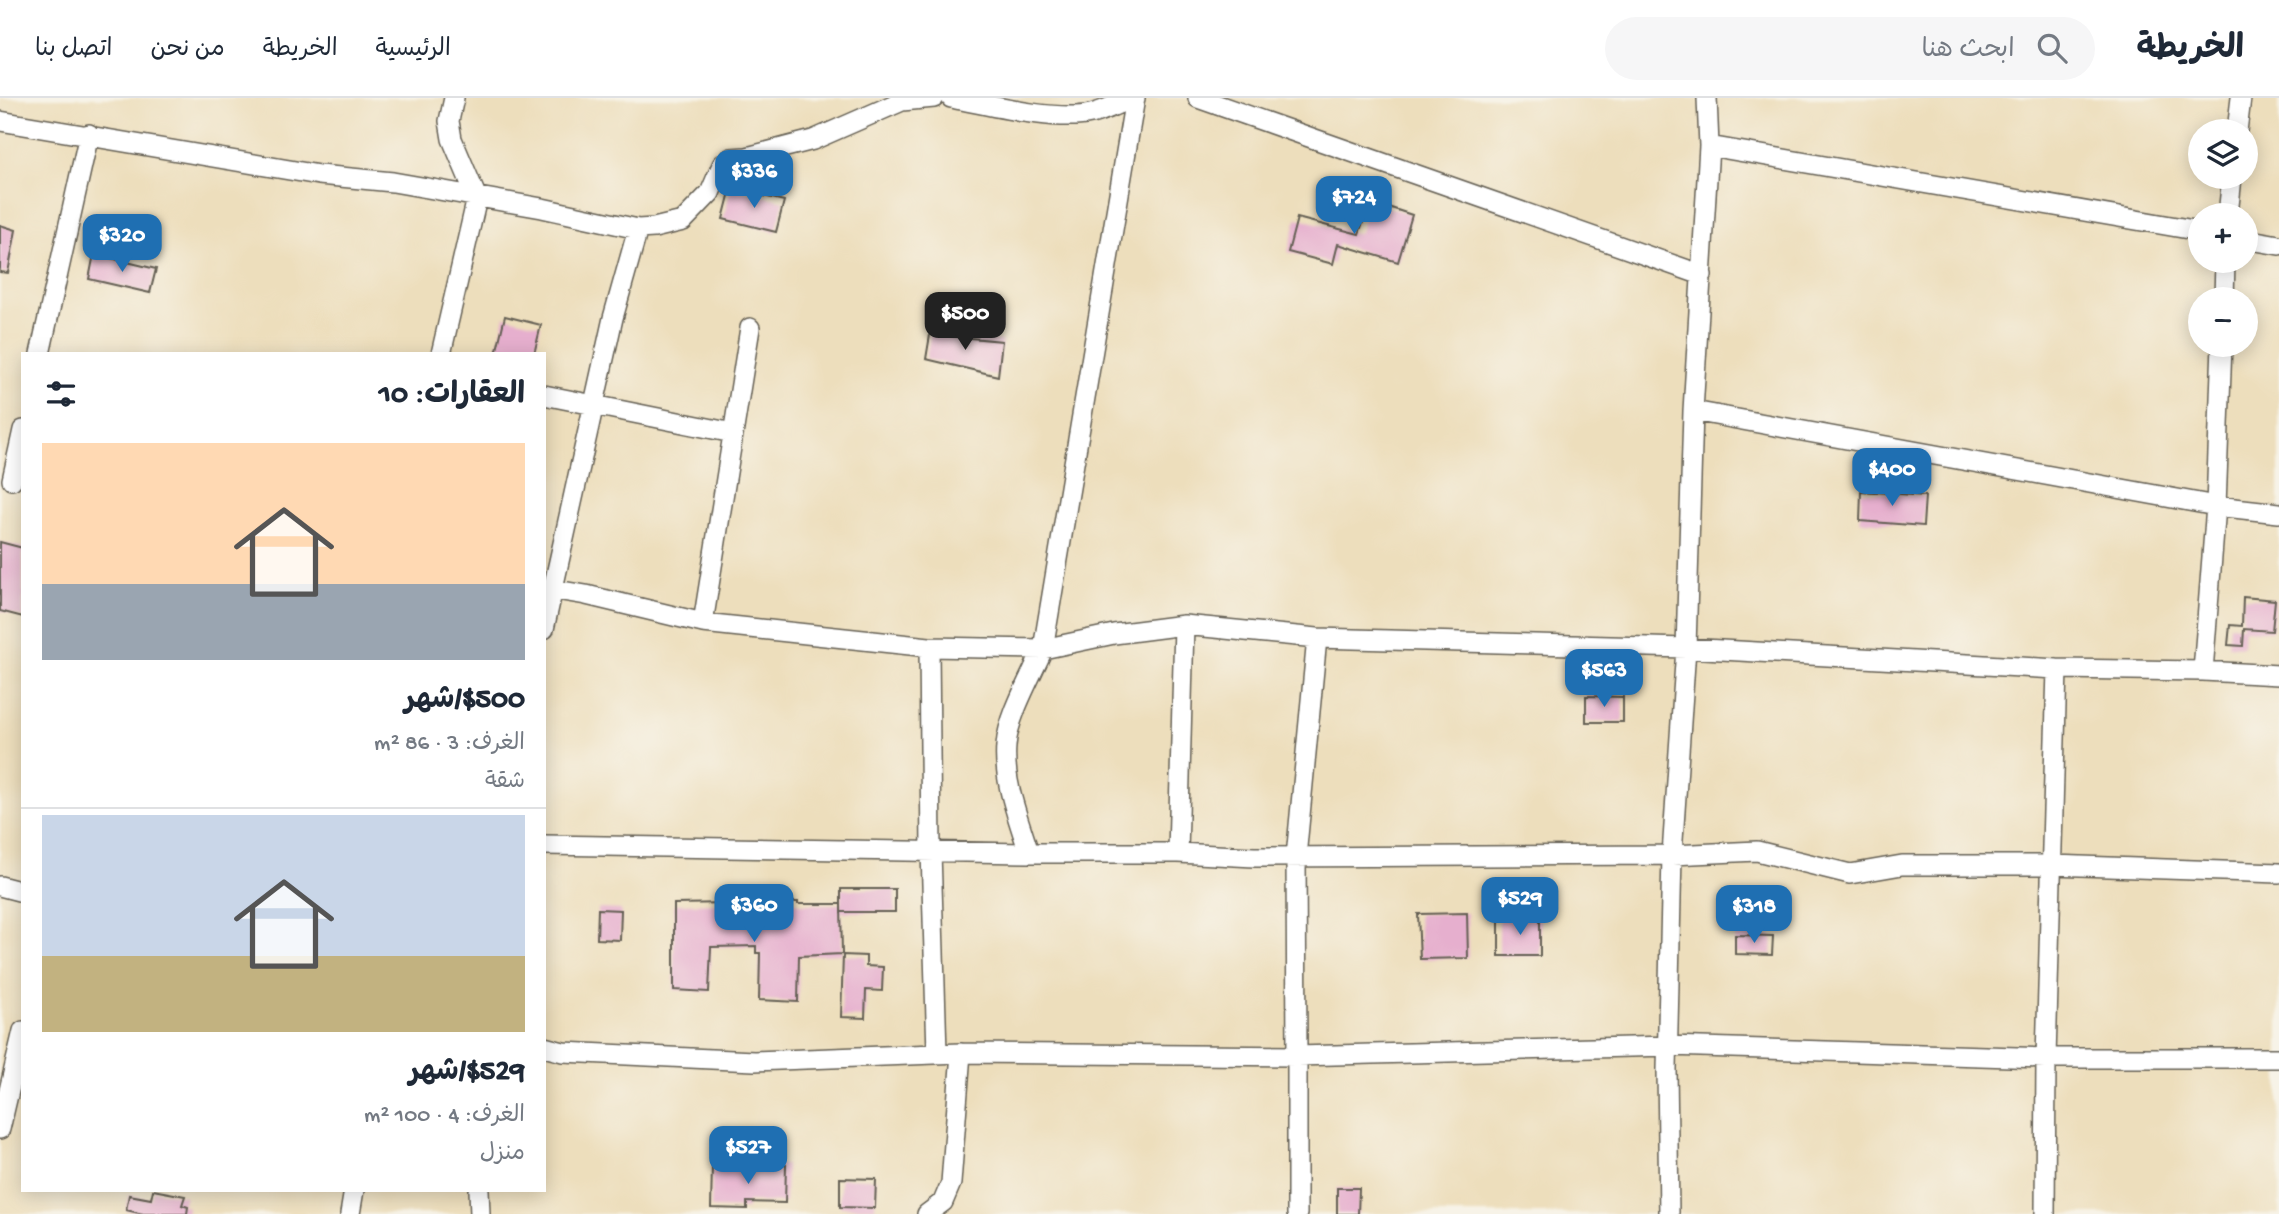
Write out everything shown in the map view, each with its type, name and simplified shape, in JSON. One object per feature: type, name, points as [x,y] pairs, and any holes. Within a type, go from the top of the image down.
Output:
[{"type":"street","points":[[440,352],[477,198],[452,139],[449,121],[454,98]]},
{"type":"street","points":[[0,121],[89,134],[319,176],[393,182],[542,208],[638,229],[683,221],[710,193],[722,165],[731,158],[813,140],[902,101],[934,98]]},
{"type":"street","points":[[951,98],[991,102],[1064,116],[1091,114],[1133,98]]},
{"type":"street","points":[[1029,853],[1006,769],[1006,745],[1012,722],[1042,649],[1133,98]]},
{"type":"street","points":[[1198,98],[1702,275]]},
{"type":"street","points":[[1669,1214],[1667,1069],[1672,855],[1686,648],[1693,411],[1709,146],[1707,98]]},
{"type":"street","points":[[2238,119],[2241,98]]},
{"type":"street","points":[[40,352],[89,134]]},
{"type":"street","points":[[1709,146],[2188,229]]},
{"type":"street","points":[[546,609],[548,589],[613,318],[638,229]]},
{"type":"street","points":[[2258,241],[2279,245]]},
{"type":"street","points":[[703,623],[750,328]]},
{"type":"street","points":[[2203,671],[2216,506],[2222,357]]},
{"type":"street","points":[[546,395],[733,433]]},
{"type":"street","points":[[1693,411],[2216,506],[2279,513]]},
{"type":"street","points":[[11,480],[21,438]]},
{"type":"street","points":[[548,589],[586,595],[703,623],[929,647],[1042,649],[1114,634],[1184,625],[1317,638],[1686,648],[2057,669],[2279,675]]},
{"type":"street","points":[[1178,853],[1184,625]]},
{"type":"street","points":[[1297,1214],[1296,857],[1317,638]]},
{"type":"street","points":[[929,647],[937,1054]]},
{"type":"street","points":[[2045,1214],[2046,1058],[2057,669]]},
{"type":"street","points":[[546,845],[1178,853],[1296,857],[1672,855],[1757,851],[1850,874],[1902,865],[2052,865],[2279,873]]},
{"type":"street","points":[[0,886],[21,891]]},
{"type":"street","points":[[0,1129],[9,1102],[21,1041]]},
{"type":"street","points":[[546,1048],[564,1052],[754,1060],[961,1053],[1297,1056],[1669,1046],[2046,1058],[2279,1058]]},
{"type":"street","points":[[927,1214],[943,1202],[951,1184],[961,1053]]},
{"type":"street","points":[[479,1192],[480,1214]]},
{"type":"building","points":[[731,188],[784,201],[776,232],[723,219]]},
{"type":"building","points":[[1370,201],[1412,215],[1398,262],[1338,244],[1333,264],[1288,252],[1297,218],[1359,234]]},
{"type":"building","points":[[0,225],[16,230],[8,273],[0,272]]},
{"type":"building","points":[[94,254],[156,269],[150,293],[89,279]]},
{"type":"building","points":[[505,316],[541,325],[534,352],[496,352]]},
{"type":"building","points":[[931,329],[951,331],[950,336],[1002,341],[998,376],[926,359]]},
{"type":"building","points":[[1861,491],[1925,496],[1923,526],[1860,521]]},
{"type":"building","points":[[0,542],[21,547],[21,616],[0,611]]},
{"type":"building","points":[[2243,597],[2275,600],[2272,631],[2244,629],[2243,646],[2228,645],[2230,625],[2242,626]]},
{"type":"building","points":[[1586,696],[1623,697],[1623,722],[1586,722]]},
{"type":"building","points":[[841,889],[895,889],[895,912],[841,912]]},
{"type":"building","points":[[782,902],[841,904],[842,954],[799,956],[798,1002],[759,1000],[760,953],[756,953],[756,946],[711,947],[709,992],[674,990],[674,904],[729,903],[729,921],[782,921]]},
{"type":"building","points":[[598,909],[621,910],[620,940],[597,939]]},
{"type":"building","points":[[1467,913],[1468,958],[1420,959],[1418,914]]},
{"type":"building","points":[[1540,918],[1540,956],[1499,956],[1499,919]]},
{"type":"building","points":[[1735,935],[1773,936],[1772,955],[1735,954]]},
{"type":"building","points":[[843,955],[866,956],[866,966],[883,967],[882,991],[866,990],[865,1018],[841,1017]]},
{"type":"building","points":[[756,1164],[786,1165],[785,1203],[747,1202],[747,1209],[711,1208],[712,1166],[756,1167]]},
{"type":"building","points":[[840,1178],[876,1179],[875,1208],[840,1207]]},
{"type":"building","points":[[1337,1188],[1359,1188],[1358,1214],[1337,1214]]},
{"type":"building","points":[[153,1192],[185,1196],[182,1205],[188,1207],[187,1214],[143,1214],[126,1210],[129,1195],[151,1199]]}]
